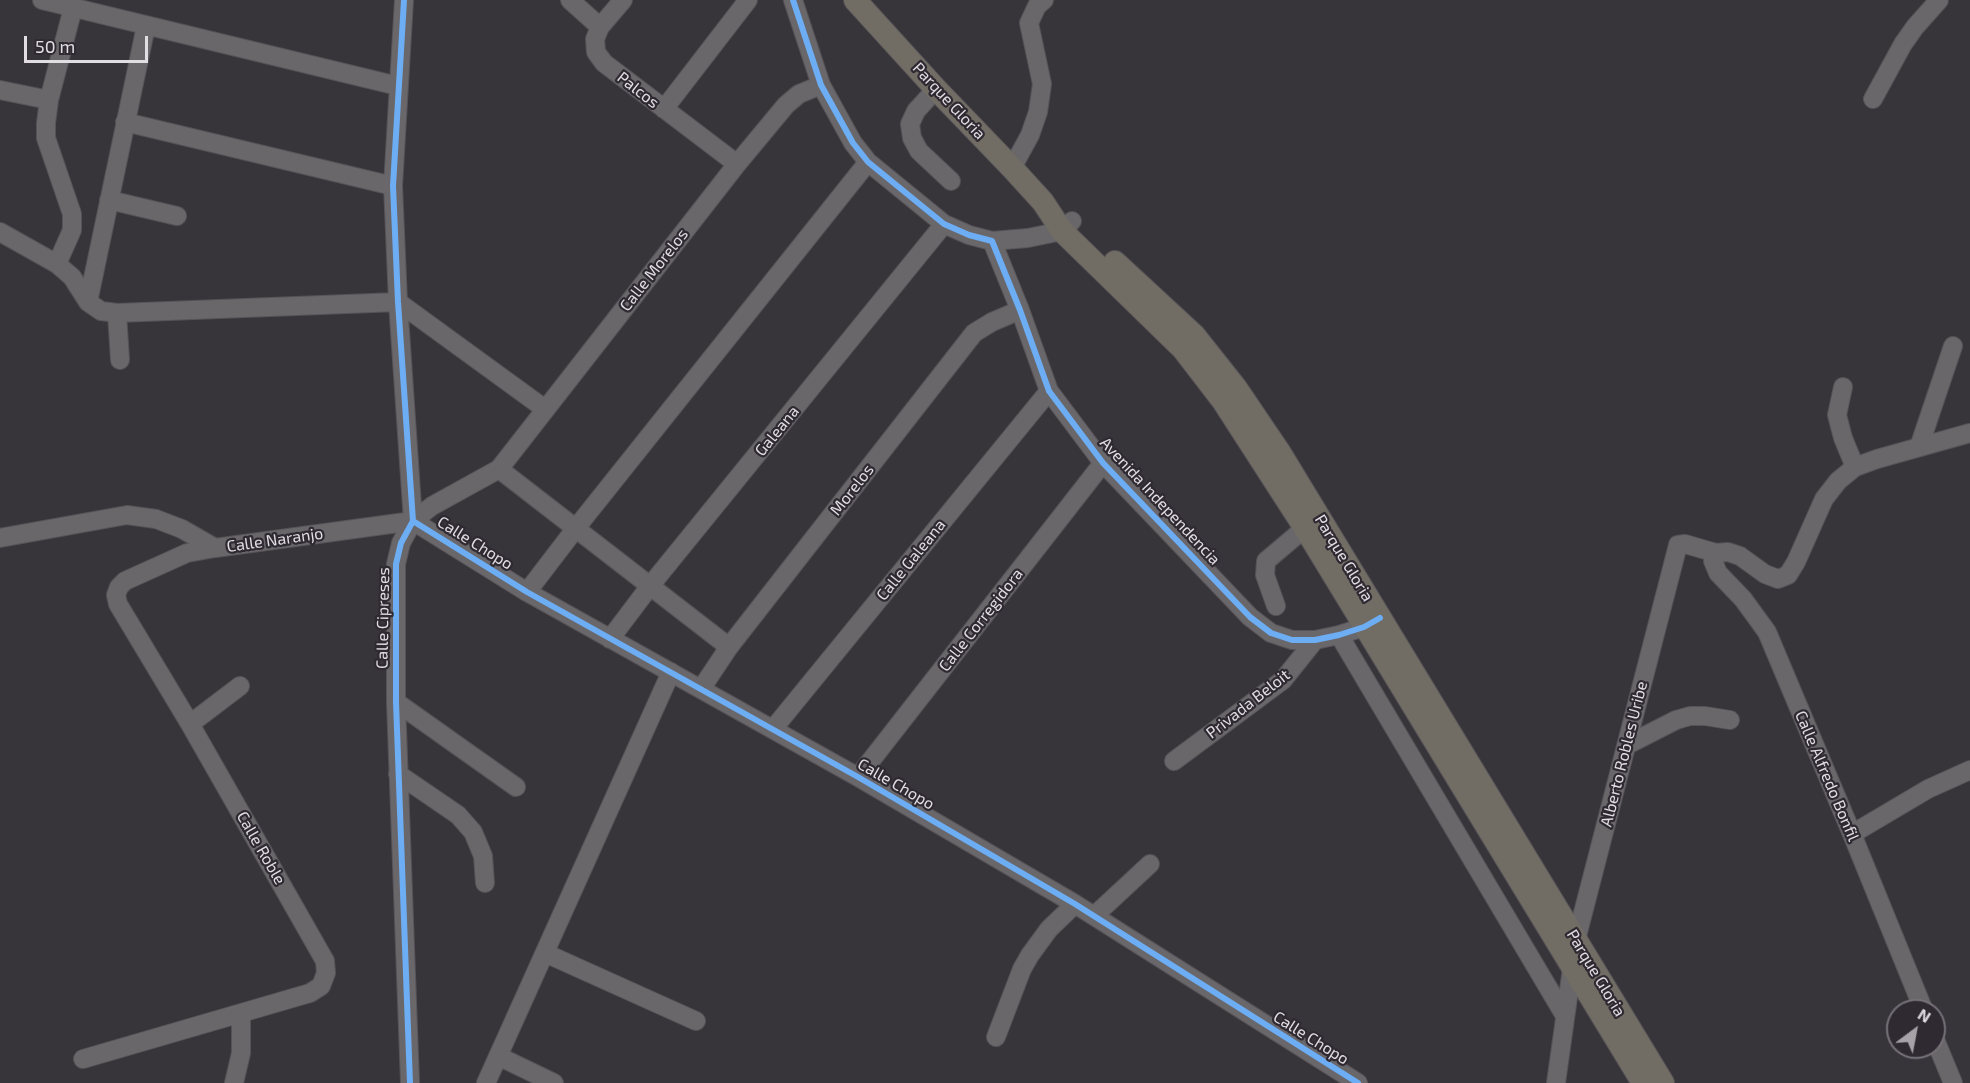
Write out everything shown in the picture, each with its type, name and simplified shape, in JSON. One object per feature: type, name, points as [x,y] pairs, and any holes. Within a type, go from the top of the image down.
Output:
[{"type":"main road","name":"Parque Gloria","points":[[855,0],[1042,202],[1183,349],[1223,401],[1305,528],[1372,623],[1576,940],[1663,1083]]},
{"type":"main road","name":"Parque Gloria","points":[[1067,226],[1194,335],[1236,388],[1280,453],[1372,623],[1643,1083]]},
{"type":"street","points":[[42,0],[398,86]]},
{"type":"street","points":[[404,0],[393,186],[398,302],[413,521]]},
{"type":"street","points":[[570,0],[600,27],[623,0]]},
{"type":"street","points":[[664,109],[748,0]]},
{"type":"street","points":[[793,0],[821,85],[853,143],[868,162],[944,224],[969,235],[992,241],[1028,238],[1067,226]]},
{"type":"street","points":[[1012,168],[1030,135],[1038,112],[1042,84],[1029,23],[1037,6],[1044,0]]},
{"type":"street","points":[[1873,99],[1903,44],[1939,0]]},
{"type":"street","points":[[57,264],[72,230],[72,214],[46,138],[49,100],[74,8]]},
{"type":"street","points":[[88,302],[146,26]]},
{"type":"street","name":"Palcos","points":[[600,27],[595,39],[596,52],[604,63],[737,164]]},
{"type":"street","name":"Calle Morelos","points":[[413,521],[432,506],[500,469],[737,164],[786,105],[799,94],[821,85]]},
{"type":"street","points":[[936,89],[915,111],[910,124],[912,138],[919,151],[951,181]]},
{"type":"street","points":[[0,90],[49,100]]},
{"type":"street","points":[[125,122],[393,186]]},
{"type":"street","points":[[527,592],[868,162]]},
{"type":"street","points":[[109,200],[177,216]]},
{"type":"street","name":"Galeana","points":[[610,639],[650,586],[944,224]]},
{"type":"street","points":[[0,232],[57,264],[72,277],[88,302],[101,311],[117,313],[398,302],[545,409]]},
{"type":"street","name":"Avenida Independencia","points":[[992,241],[1049,391],[1103,464],[1250,617],[1271,633],[1292,640],[1315,640],[1339,635],[1372,623]]},
{"type":"street","name":"Morelos","points":[[701,689],[729,647],[974,333],[1020,310]]},
{"type":"street","points":[[117,313],[120,360]]},
{"type":"street","points":[[1919,447],[1953,346]]},
{"type":"street","points":[[1843,387],[1837,415],[1843,438],[1855,467]]},
{"type":"street","name":"Calle Galeana","points":[[773,729],[1049,391]]},
{"type":"street","points":[[1716,553],[1728,552],[1740,556],[1765,574],[1778,579],[1788,575],[1824,499],[1838,481],[1855,467],[1970,433]]},
{"type":"street","name":"Calle Corregidora","points":[[858,777],[1103,464]]},
{"type":"street","points":[[500,469],[729,647]]},
{"type":"street","name":"Calle Naranjo","points":[[0,538],[127,515],[164,522],[182,529],[215,548],[413,521]]},
{"type":"street","name":"Calle Chopo","points":[[413,521],[527,592],[858,777],[1074,904],[1358,1083]]},
{"type":"street","name":"Calle Cipreses","points":[[410,1083],[396,702],[396,564],[401,543],[413,521]]},
{"type":"street","points":[[1276,606],[1265,575],[1266,561],[1305,528]]},
{"type":"street","name":"Alberto Robles Uribe","points":[[1556,1083],[1576,940],[1678,545],[1685,544],[1716,553]]},
{"type":"street","name":"Calle Roble","points":[[83,1059],[310,993],[321,986],[326,973],[325,960],[190,724],[118,604],[116,595],[119,587],[125,581],[187,553],[215,548]]},
{"type":"street","name":"Calle Alfredo Bonfil","points":[[1716,553],[1713,561],[1718,573],[1743,598],[1767,632],[1919,999]]},
{"type":"street","points":[[1339,635],[1565,1016]]},
{"type":"street","name":"Privada Beloit","points":[[1173,761],[1283,680],[1315,640]]},
{"type":"street","points":[[486,1083],[671,672]]},
{"type":"street","points":[[190,724],[240,686]]},
{"type":"street","points":[[396,702],[516,787]]},
{"type":"street","points":[[1627,746],[1676,720],[1690,716],[1730,720]]},
{"type":"street","points":[[1852,834],[1928,789],[1970,770]]},
{"type":"street","points":[[398,774],[458,815],[473,832],[483,856],[485,883]]},
{"type":"street","points":[[1094,916],[1150,864]]},
{"type":"street","points":[[996,1037],[1022,969],[1030,955],[1049,929],[1074,904]]},
{"type":"street","points":[[545,953],[696,1021]]},
{"type":"street","points":[[234,1083],[241,1053],[241,1013]]},
{"type":"street","points":[[498,1056],[554,1083]]},
{"type":"street","points":[[1943,1059],[1953,1083]]},
{"type":"cycle path","points":[[404,0],[393,186],[398,302],[413,521],[401,543],[396,564],[396,702],[410,1083]]},
{"type":"cycle path","points":[[793,0],[821,85],[853,143],[868,162],[944,224],[969,235],[992,241],[1049,391],[1103,463],[1250,617],[1271,633],[1292,640],[1315,640],[1364,627],[1380,618]]},
{"type":"cycle path","points":[[413,521],[527,592],[858,777],[1075,904],[1358,1083]]}]
